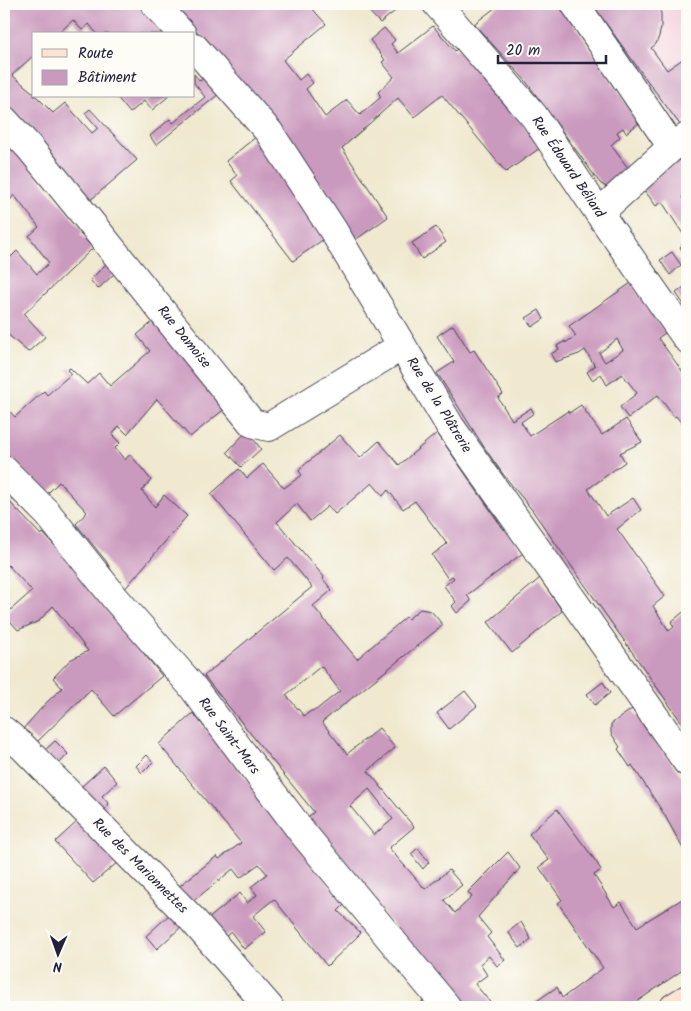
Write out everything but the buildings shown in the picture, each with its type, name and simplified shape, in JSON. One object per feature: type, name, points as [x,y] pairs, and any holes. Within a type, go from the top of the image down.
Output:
[{"type":"main road","points":[[674,1007],[687,999]]},
{"type":"street","points":[[156,4],[180,32]]},
{"type":"street","name":"Rue Édouard Béliard","points":[[437,4],[534,116],[687,339]]},
{"type":"street","points":[[575,4],[680,142],[599,213]]},
{"type":"street","name":"Rue de la Plâtrerie","points":[[195,47],[269,132],[333,230],[450,426],[687,762]]},
{"type":"street","name":"Rue Damoise","points":[[4,120],[29,147],[252,422],[269,427],[402,346]]},
{"type":"street","name":"Rue Saint-Mars","points":[[4,470],[48,514],[115,598],[191,686],[302,832],[447,1007]]},
{"type":"street","name":"Rue des Marionnettes","points":[[4,730],[30,754],[191,918],[270,1007]]},
{"type":"shaded area","points":[[592,4],[687,4],[687,121],[681,126],[649,83]]}]
